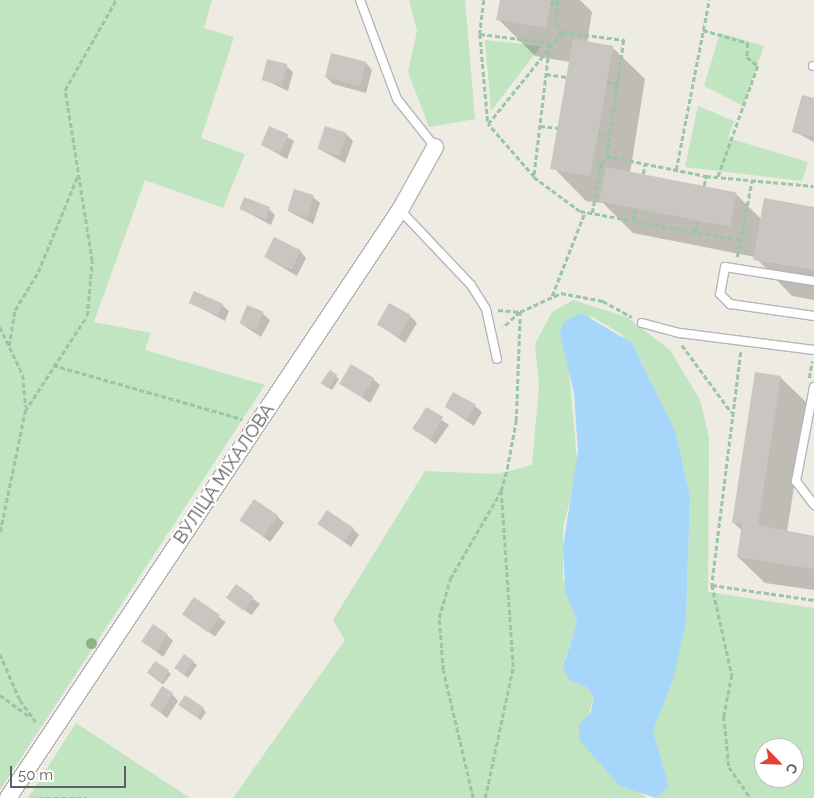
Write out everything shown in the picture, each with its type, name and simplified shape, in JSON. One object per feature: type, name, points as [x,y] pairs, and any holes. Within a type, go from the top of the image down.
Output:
[{"type":"street","name":"ВУЛІЦА МІХАЛОВА","points":[[8,798],[400,210],[435,147]]},
{"type":"lane","points":[[360,0],[396,99],[435,147]]},
{"type":"lane","points":[[400,210],[470,285],[486,310],[494,336],[497,359]]},
{"type":"lane","points":[[814,281],[725,267],[720,294],[730,304],[814,316]]},
{"type":"lane","points":[[642,323],[673,332],[814,350]]},
{"type":"lane","points":[[814,388],[796,481],[814,505]]},
{"type":"path","points":[[26,411],[53,365],[81,328],[89,308],[92,261],[65,90],[116,0]]},
{"type":"path","points":[[484,0],[480,34],[488,124],[534,177],[585,212],[740,240],[752,180]]},
{"type":"path","points":[[676,170],[709,0]]},
{"type":"path","points":[[550,3],[558,2],[556,24],[562,32],[624,40],[607,156],[601,164],[592,213]]},
{"type":"path","points":[[703,30],[748,43],[747,57],[758,66],[718,177]]},
{"type":"path","points":[[488,124],[550,43],[562,32]]},
{"type":"path","points":[[480,34],[550,43]]},
{"type":"path","points":[[534,177],[550,43]]},
{"type":"path","points":[[546,74],[567,77]]},
{"type":"path","points":[[607,82],[618,83]]},
{"type":"path","points":[[540,126],[558,128]]},
{"type":"path","points":[[600,133],[611,134]]},
{"type":"path","points":[[607,156],[706,176],[814,186]]},
{"type":"path","points":[[643,174],[645,164]]},
{"type":"path","points":[[8,346],[15,310],[38,272],[79,171]]},
{"type":"path","points":[[704,186],[706,176]]},
{"type":"path","points":[[633,221],[635,208]]},
{"type":"path","points":[[552,296],[585,212]]},
{"type":"path","points":[[695,232],[697,221]]},
{"type":"path","points":[[494,336],[520,312],[552,296],[580,294],[642,323]]},
{"type":"path","points":[[486,310],[520,312]]},
{"type":"path","points":[[485,798],[513,666],[501,491],[516,421],[520,312]]},
{"type":"path","points":[[0,327],[23,375],[28,396],[0,532]]},
{"type":"path","points":[[673,332],[732,414]]},
{"type":"path","points":[[742,341],[712,585],[732,675],[724,716],[729,766],[751,798]]},
{"type":"path","points":[[53,365],[257,425]]},
{"type":"path","points":[[473,798],[443,670],[439,618],[442,599],[466,544],[501,491]]},
{"type":"path","points":[[712,585],[814,600]]},
{"type":"path","points":[[0,654],[20,700],[36,722]]},
{"type":"path","points":[[0,695],[51,733]]},
{"type":"path","points":[[39,798],[87,798]]},
{"type":"green space","points":[[0,0],[212,0],[204,28],[234,37],[201,138],[245,154],[223,208],[145,180],[94,322],[151,333],[145,350],[265,385],[0,790]]},
{"type":"green space","points":[[409,0],[465,0],[475,119],[429,127],[408,72],[417,31]]},
{"type":"green space","points":[[720,33],[764,46],[743,106],[704,86]]},
{"type":"green space","points":[[485,40],[541,46],[491,111]]},
{"type":"green space","points":[[698,106],[734,121],[728,138],[808,162],[802,181],[685,167]]},
{"type":"green space","points":[[573,300],[627,317],[670,350],[700,400],[709,437],[708,592],[814,608],[814,798],[654,798],[669,786],[653,731],[686,622],[690,496],[675,430],[639,356],[621,334],[591,316],[569,371],[578,471],[563,527],[563,579],[577,622],[565,659],[570,681],[585,686],[594,697],[580,741],[646,798],[233,798],[345,640],[333,620],[425,471],[497,474],[532,465],[539,386],[535,344],[552,312]]},
{"type":"green space","points":[[76,723],[190,798],[28,798]]},
{"type":"water","points":[[581,313],[632,343],[675,430],[690,496],[686,622],[673,679],[653,731],[669,786],[656,798],[620,786],[580,741],[579,725],[591,712],[594,697],[585,686],[570,681],[563,667],[577,622],[565,590],[563,547],[578,451],[574,393],[560,334],[563,323]]},
{"type":"building","points":[[500,0],[551,0],[546,28],[496,20]]},
{"type":"building","points":[[573,39],[613,46],[590,176],[550,169]]},
{"type":"building","points":[[331,53],[366,62],[360,86],[325,77]]},
{"type":"building","points":[[267,59],[287,64],[282,85],[262,80]]},
{"type":"building","points":[[802,95],[814,98],[814,138],[792,132]]},
{"type":"building","points":[[269,126],[288,134],[280,154],[261,145]]},
{"type":"building","points":[[325,126],[347,133],[339,156],[318,149]]},
{"type":"building","points":[[606,167],[737,192],[730,227],[599,201]]},
{"type":"building","points":[[294,189],[314,195],[307,217],[287,211]]},
{"type":"building","points":[[244,197],[270,207],[265,219],[239,209]]},
{"type":"building","points":[[764,198],[814,207],[814,270],[753,260]]},
{"type":"building","points":[[274,237],[301,250],[291,270],[264,257]]},
{"type":"building","points":[[194,291],[223,304],[218,316],[189,303]]},
{"type":"building","points":[[389,303],[411,315],[399,337],[377,325]]},
{"type":"building","points":[[247,305],[264,312],[256,330],[240,324]]},
{"type":"building","points":[[351,364],[374,378],[362,398],[339,384]]},
{"type":"building","points":[[330,370],[337,375],[328,388],[321,383]]},
{"type":"building","points":[[755,372],[781,376],[758,525],[814,536],[814,569],[737,557],[742,524],[732,523]]},
{"type":"building","points":[[453,392],[476,405],[467,419],[445,407]]},
{"type":"building","points":[[426,407],[443,417],[430,440],[413,430]]},
{"type":"building","points":[[254,499],[278,515],[264,537],[239,521]]},
{"type":"building","points":[[327,510],[354,528],[344,542],[317,524]]},
{"type":"building","points":[[236,584],[254,597],[244,611],[226,598]]},
{"type":"building","points":[[194,597],[220,615],[208,633],[182,614]]},
{"type":"building","points":[[153,624],[168,634],[156,651],[141,641]]},
{"type":"building","points":[[184,654],[194,661],[184,675],[174,668]]},
{"type":"building","points":[[155,661],[169,670],[162,682],[147,673]]},
{"type":"building","points":[[162,686],[173,693],[161,712],[150,706]]},
{"type":"building","points":[[185,695],[204,708],[197,718],[178,705]]}]
